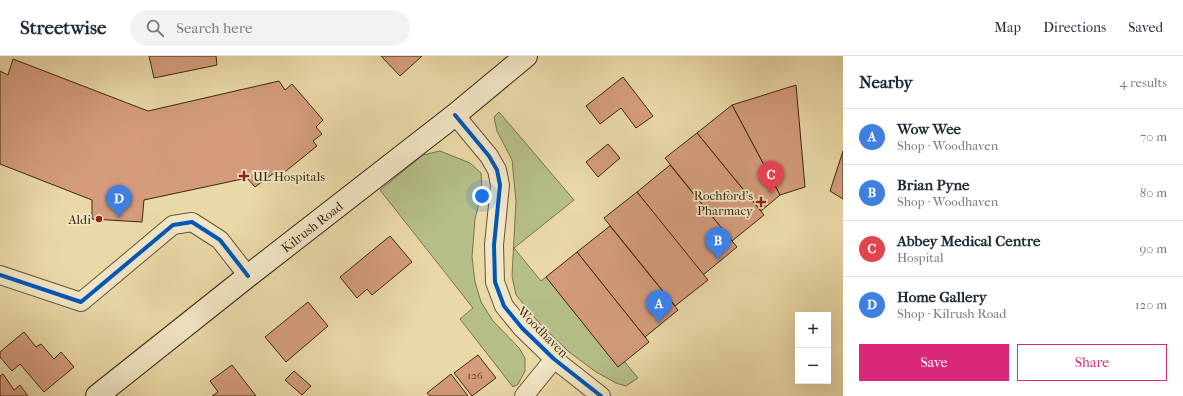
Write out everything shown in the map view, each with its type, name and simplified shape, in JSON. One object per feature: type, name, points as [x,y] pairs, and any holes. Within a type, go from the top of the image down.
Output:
[{"type":"main road","name":"Kilrush Road","points":[[96,396],[455,115],[526,56]]},
{"type":"street","name":"Woodhaven","points":[[455,115],[489,156],[497,170],[500,185],[494,245],[495,282],[504,306],[522,328],[554,359],[601,396]]},
{"type":"street","points":[[0,275],[81,302],[173,225],[192,222],[220,240],[248,276]]},
{"type":"street","name":"Woodhaven","points":[[524,396],[554,359]]},
{"type":"green space","points":[[499,112],[574,200],[514,248],[541,281],[546,277],[618,366],[624,361],[638,378],[626,386],[616,383],[596,372],[569,352],[540,324],[516,295],[512,276],[516,201],[512,160],[497,131],[494,117]]},
{"type":"green space","points":[[440,151],[470,163],[481,173],[482,192],[475,219],[472,257],[475,282],[481,302],[493,321],[519,348],[525,358],[525,371],[518,384],[513,387],[460,319],[473,308],[380,190],[423,155]]},
{"type":"building","points":[[149,56],[216,56],[217,65],[154,78]]},
{"type":"building","points":[[381,56],[422,56],[400,76]]},
{"type":"building","points":[[13,59],[148,111],[279,81],[285,90],[292,84],[323,120],[316,127],[322,134],[313,141],[317,146],[281,175],[278,170],[255,187],[247,178],[144,200],[142,222],[92,219],[92,200],[0,164],[0,71],[8,75]]},
{"type":"building","points":[[623,77],[653,116],[636,128],[621,108],[600,124],[586,106]]},
{"type":"building","points":[[796,85],[805,187],[780,195],[732,105]]},
{"type":"building","points":[[732,105],[780,195],[761,211],[697,133]]},
{"type":"building","points":[[697,133],[764,215],[732,241],[665,158]]},
{"type":"building","points":[[608,144],[620,158],[598,177],[586,162]]},
{"type":"building","points":[[843,151],[843,199],[830,191]]},
{"type":"building","points":[[670,165],[737,247],[703,275],[637,192]]},
{"type":"building","points":[[637,192],[708,280],[675,306],[604,218]]},
{"type":"building","points":[[610,226],[678,310],[645,337],[577,252]]},
{"type":"building","points":[[390,236],[412,262],[372,295],[367,289],[357,298],[340,277]]},
{"type":"building","points":[[577,252],[649,342],[618,367],[546,277]]},
{"type":"building","points":[[308,302],[328,326],[286,362],[265,337]]},
{"type":"building","points":[[24,332],[36,347],[41,344],[54,359],[61,352],[74,367],[44,392],[20,364],[12,371],[0,357],[0,352]]},
{"type":"building","points":[[478,355],[496,378],[472,396],[454,373]]},
{"type":"building","points":[[232,365],[256,396],[212,396],[218,392],[210,381]]},
{"type":"building","points":[[294,371],[311,386],[302,395],[285,380]]},
{"type":"building","points":[[3,374],[14,390],[20,385],[28,396],[0,396],[0,376]]},
{"type":"building","points":[[451,374],[468,396],[430,396],[427,393]]},
{"type":"cycle path","points":[[455,115],[489,156],[497,170],[500,185],[494,245],[495,282],[504,306],[522,328],[554,359],[601,396]]},
{"type":"cycle path","points":[[0,275],[81,302],[173,225],[192,222],[220,240],[248,276]]},
{"type":"place","name":"UL Hospitals","points":[[244,176]]},
{"type":"place","name":"Abbey Medical Centre","points":[[771,194]]},
{"type":"place","name":"Rochford's Pharmacy","points":[[761,202]]},
{"type":"place","name":"Home Gallery","points":[[119,218]]},
{"type":"place","name":"Aldi","points":[[99,219]]},
{"type":"place","name":"Brian Pyne","points":[[718,260]]},
{"type":"place","name":"Wow Wee","points":[[659,323]]}]
